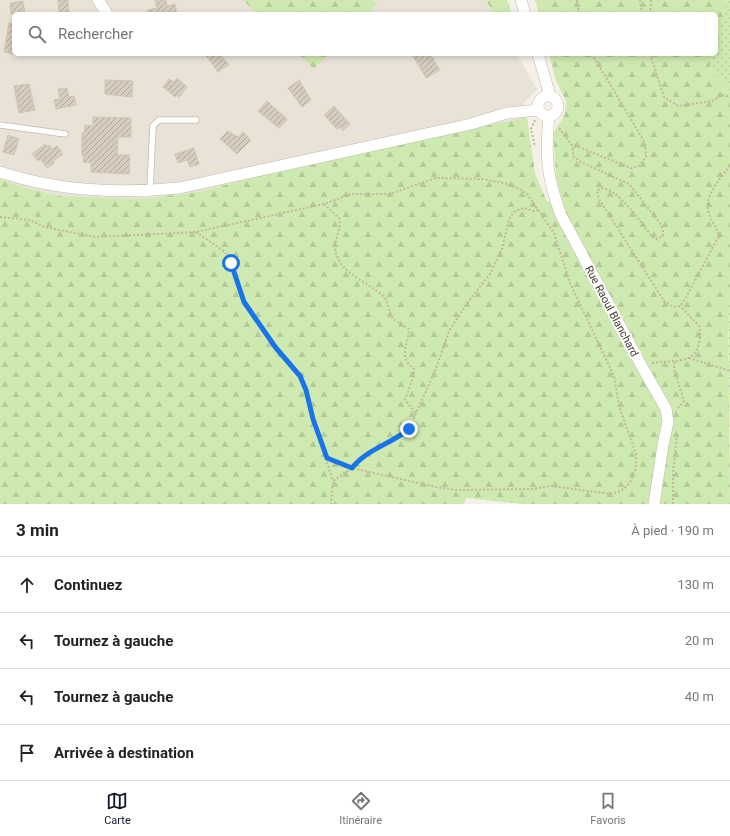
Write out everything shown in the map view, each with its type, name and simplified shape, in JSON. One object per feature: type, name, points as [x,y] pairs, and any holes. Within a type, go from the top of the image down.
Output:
[{"type":"street","points":[[98,0],[106,12]]},
{"type":"street","points":[[521,0],[524,12]]},
{"type":"street","points":[[539,56],[550,96]]},
{"type":"street","points":[[550,96],[557,100],[559,107],[556,114],[549,120],[538,110],[538,102],[543,97],[550,96]]},
{"type":"street","points":[[0,172],[48,185],[104,190],[150,191],[201,183],[470,124],[507,113],[538,110]]},
{"type":"street","name":"Rue Raoul Blanchard","points":[[549,120],[548,152],[551,189],[561,214],[666,409],[668,422],[654,504]]},
{"type":"lane","points":[[150,191],[153,126],[159,120],[196,120]]},
{"type":"lane","points":[[0,125],[65,134]]},
{"type":"path","points":[[577,0],[579,12]]},
{"type":"path","points":[[640,0],[642,12]]},
{"type":"path","points":[[650,12],[651,0]]},
{"type":"path","points":[[574,148],[576,146],[582,147],[631,168],[640,166],[646,157],[645,143],[593,56]]},
{"type":"path","points":[[650,56],[653,68],[664,97],[678,106],[712,101],[722,95],[730,97]]},
{"type":"path","points":[[549,120],[560,128],[574,148],[574,156],[581,162],[629,184],[660,223],[663,230],[663,236],[657,239],[652,237],[618,195],[606,188],[601,188],[597,191],[599,199],[664,301],[673,307],[680,306],[685,299],[719,236],[718,227],[709,216],[707,205],[712,192],[730,165]]},
{"type":"path","points":[[0,217],[30,220],[44,227],[95,237],[196,232],[324,204],[351,194],[390,194],[436,178],[483,179],[508,184],[527,194],[539,209],[554,233],[570,283],[614,376],[620,406],[636,454],[636,468],[630,483],[621,491],[611,494],[551,486],[532,489],[457,490],[436,487],[352,468],[327,458]]},
{"type":"path","points":[[324,204],[340,219],[341,228],[335,249],[340,260],[349,273],[382,295],[387,302],[393,319],[409,329],[404,351],[407,364],[414,369],[414,375],[404,400],[417,414]]},
{"type":"path","points":[[333,481],[352,468],[363,457],[401,436],[409,429],[435,371],[450,329],[470,298],[490,274],[502,249],[509,219],[514,212],[523,208],[533,211],[539,209]]},
{"type":"path","points":[[196,232],[225,252],[231,263],[244,302],[276,348],[300,376],[306,390],[313,419],[327,458],[333,481],[331,504]]},
{"type":"path","points":[[641,365],[654,362],[675,362],[689,358],[697,349],[701,339],[700,327],[680,306]]},
{"type":"path","points":[[689,358],[730,371]]},
{"type":"shaded area","points":[[0,0],[486,0],[493,12],[12,12],[12,56],[518,56],[537,89],[523,104],[527,117],[198,192],[141,199],[56,196],[0,180]]},
{"type":"green space","points":[[243,0],[373,0],[377,4],[369,12],[256,12]]},
{"type":"green space","points":[[486,0],[507,0],[511,12],[493,12]]},
{"type":"green space","points":[[535,0],[727,0],[718,34],[718,12],[538,12]]},
{"type":"green space","points":[[727,0],[730,0],[730,91],[710,66],[712,56],[718,56],[718,34]]},
{"type":"green space","points":[[300,56],[326,56],[314,69]]},
{"type":"green space","points":[[550,56],[712,56],[710,66],[730,91],[730,301],[728,304],[730,504],[522,504],[466,498],[464,504],[0,504],[0,180],[56,196],[141,199],[198,192],[289,169],[527,117],[535,173],[547,202],[561,198],[556,177],[553,134],[565,114],[566,101],[556,81]]},
{"type":"green space","points":[[730,301],[730,433],[728,304]]},
{"type":"building","points":[[58,0],[68,0],[69,12],[59,12]]},
{"type":"building","points":[[155,0],[166,0],[167,6],[175,4],[177,12],[147,12],[147,10],[157,8]]},
{"type":"building","points":[[23,1],[25,12],[12,12],[11,14],[10,3]]},
{"type":"building","points":[[9,23],[12,24],[12,54],[4,52]]},
{"type":"building","points":[[206,56],[222,56],[229,65],[218,72]]},
{"type":"building","points":[[413,56],[431,56],[440,70],[426,78]]},
{"type":"building","points":[[177,78],[187,87],[179,97],[176,95],[175,97],[163,87],[169,79],[174,82]]},
{"type":"building","points":[[105,80],[133,81],[132,97],[105,94]]},
{"type":"building","points":[[299,80],[311,100],[302,107],[288,88]]},
{"type":"building","points":[[29,84],[35,110],[19,113],[14,86]]},
{"type":"building","points":[[67,88],[69,97],[74,96],[76,105],[56,109],[54,100],[60,99],[58,89]]},
{"type":"building","points":[[267,101],[287,119],[279,128],[258,111]]},
{"type":"building","points":[[334,106],[350,124],[343,131],[340,127],[337,129],[324,115]]},
{"type":"building","points":[[93,117],[131,118],[131,137],[118,137],[117,155],[130,155],[129,174],[91,172],[91,163],[83,162],[84,155],[82,155],[82,133],[84,133],[85,125],[93,126]]},
{"type":"building","points":[[228,131],[238,137],[243,132],[251,140],[237,154],[220,139]]},
{"type":"building","points":[[8,135],[19,139],[14,155],[3,152]]},
{"type":"building","points":[[45,144],[47,146],[49,145],[52,149],[57,146],[63,154],[53,161],[54,163],[47,168],[40,159],[38,161],[32,154]]},
{"type":"building","points":[[194,148],[199,164],[190,167],[187,160],[178,163],[175,154]]},
{"type":"route","points":[[231,263],[244,302],[276,348],[300,376],[306,390],[313,419],[327,458],[339,461],[352,468],[358,460],[373,450],[401,436],[409,429]]}]
